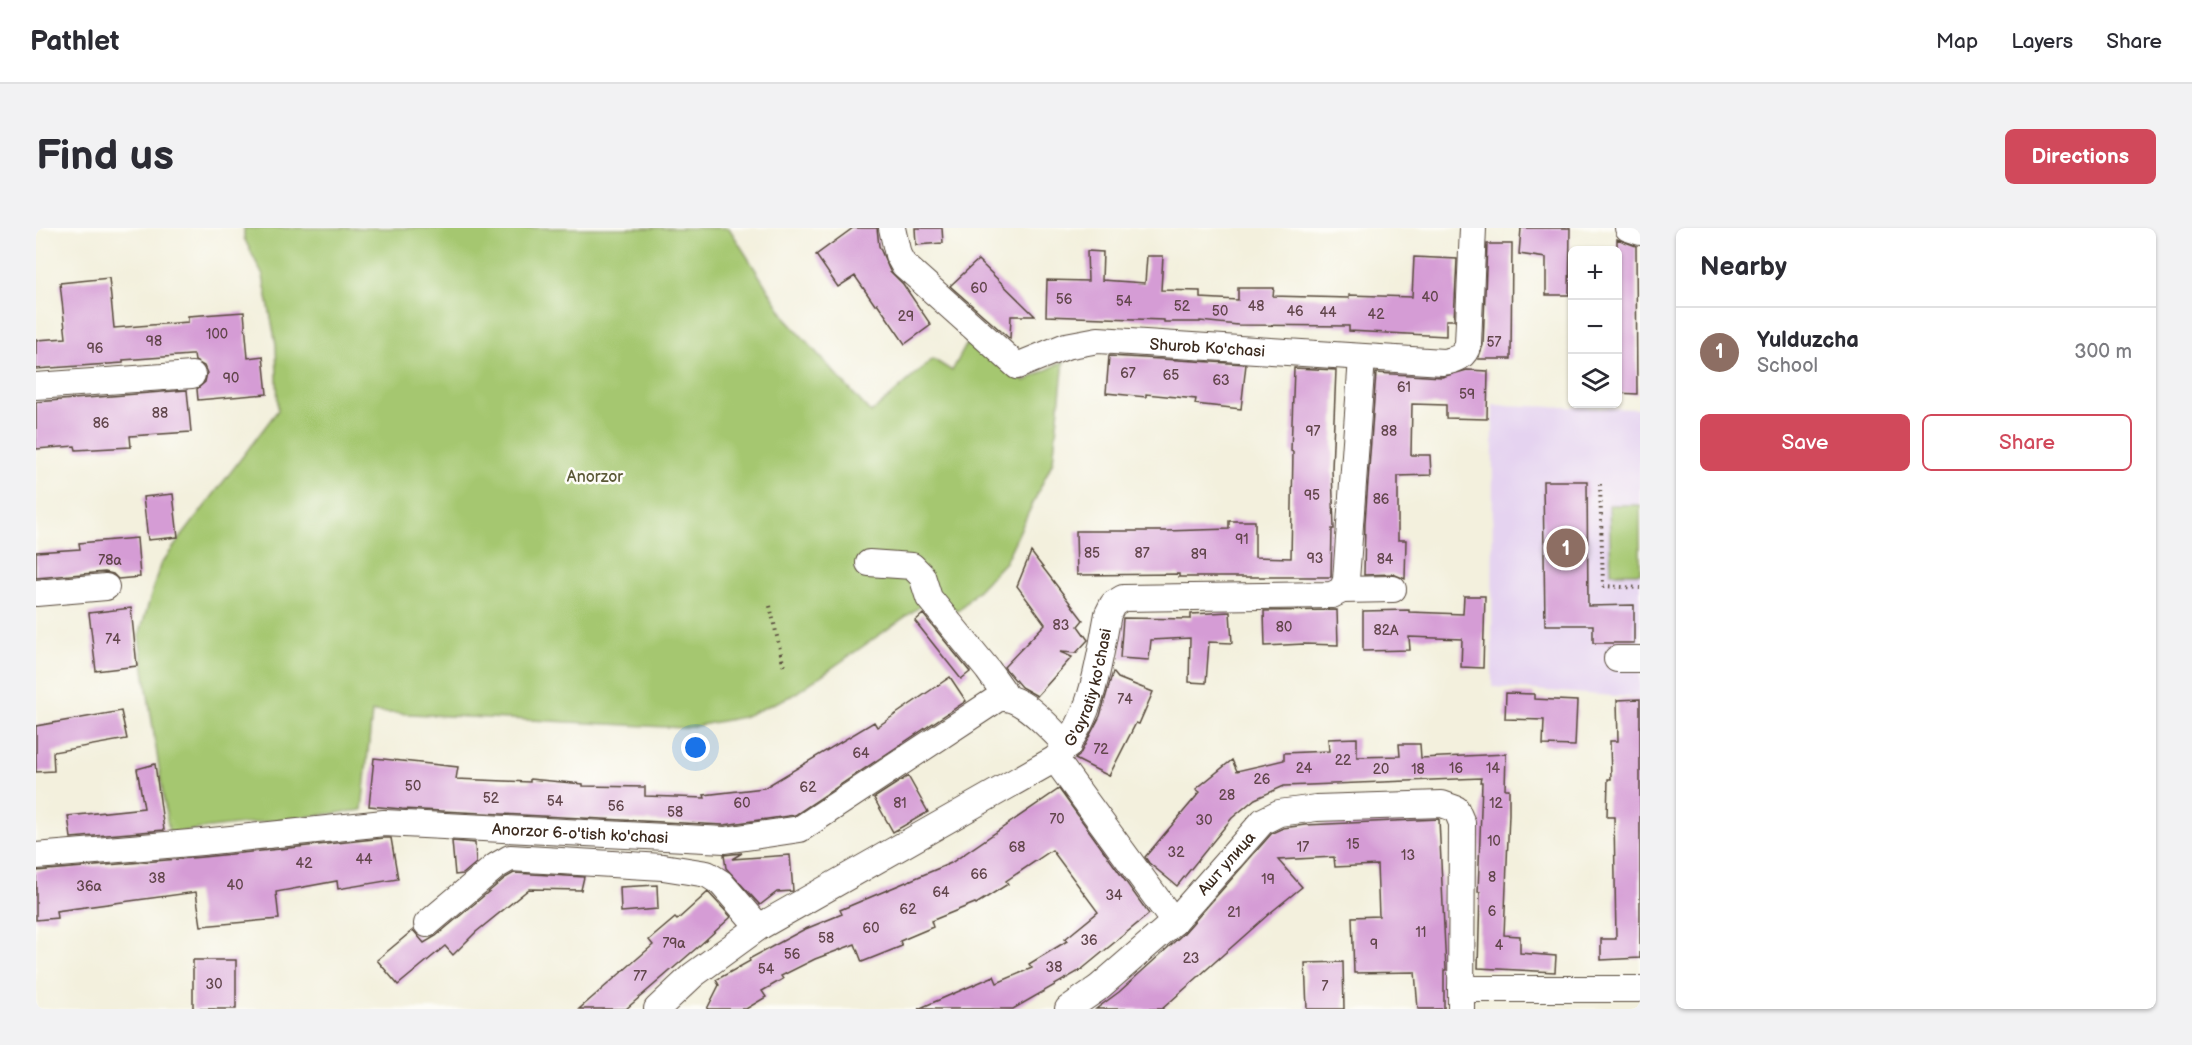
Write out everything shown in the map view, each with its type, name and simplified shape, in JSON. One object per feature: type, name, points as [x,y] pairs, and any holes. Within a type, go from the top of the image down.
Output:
[{"type":"street","name":"Shurob Ko'chasi","points":[[892,228],[898,255],[903,264],[1017,366],[1066,345],[1098,340],[1362,358],[1455,361],[1466,351],[1468,344],[1473,228]]},
{"type":"street","points":[[1628,228],[1640,232]]},
{"type":"street","points":[[1342,590],[1346,580],[1362,358]]},
{"type":"street","points":[[36,386],[192,375]]},
{"type":"street","points":[[869,563],[912,566],[922,576],[929,598],[988,670],[1003,691],[1003,697],[1023,704],[1061,753],[1174,922]]},
{"type":"street","points":[[36,593],[105,587]]},
{"type":"street","name":"G'ayratiy ko'chasi","points":[[657,1009],[693,975],[759,927],[1061,753],[1083,719],[1093,693],[1108,614],[1113,604],[1123,598],[1332,595],[1342,590],[1393,589]]},
{"type":"street","name":"Anorzor 6-o'tish ko'chasi","points":[[36,856],[202,843],[384,823],[725,840],[800,829],[1003,697]]},
{"type":"street","name":"Ашт улица","points":[[1068,1009],[1098,988],[1174,922],[1263,821],[1280,813],[1316,808],[1442,804],[1456,810],[1462,823],[1461,999]]},
{"type":"street","points":[[427,924],[496,866],[510,858],[663,867],[707,874],[721,883],[759,927]]},
{"type":"street","points":[[1461,999],[1640,989]]},
{"type":"path","points":[[1600,484],[1603,586],[1640,588]]},
{"type":"path","points":[[770,606],[784,667]]},
{"type":"shaded area","points":[[1493,405],[1640,409],[1640,698],[1492,687]]},
{"type":"green space","name":"Anorzor","points":[[244,228],[729,228],[788,321],[871,413],[933,359],[952,371],[970,338],[1025,381],[1064,361],[1053,461],[1005,562],[958,611],[928,601],[793,695],[743,717],[685,728],[372,712],[362,810],[169,833],[139,636],[160,565],[278,410],[276,344],[263,276],[244,238]]},
{"type":"green space","points":[[1609,505],[1640,505],[1640,573],[1611,573]]},
{"type":"building","points":[[853,228],[877,228],[879,246],[890,271],[903,284],[931,325],[905,344],[855,276],[838,287],[816,255]]},
{"type":"building","points":[[915,228],[942,228],[943,243],[916,245]]},
{"type":"building","points":[[1521,228],[1570,228],[1568,295],[1546,295],[1546,258],[1519,254]]},
{"type":"building","points":[[1617,239],[1636,246],[1637,394],[1622,393],[1622,246],[1617,246]]},
{"type":"building","points":[[1487,244],[1512,244],[1511,359],[1478,359],[1483,345]]},
{"type":"building","points":[[1087,251],[1103,252],[1102,280],[1145,283],[1147,256],[1163,256],[1161,290],[1200,291],[1200,298],[1238,300],[1238,288],[1274,288],[1273,296],[1412,297],[1414,257],[1457,259],[1454,320],[1446,320],[1446,336],[1349,331],[1349,326],[1238,325],[1200,321],[1164,322],[1164,320],[1046,316],[1047,280],[1088,281]]},
{"type":"building","points":[[978,260],[1035,316],[1011,316],[1010,339],[950,286]]},
{"type":"building","points":[[109,278],[114,328],[188,322],[188,316],[244,312],[248,358],[263,356],[267,394],[198,400],[197,389],[205,382],[207,373],[204,366],[195,361],[194,355],[36,369],[36,340],[66,338],[60,283]]},
{"type":"building","points":[[1109,356],[1246,364],[1241,409],[1195,404],[1196,399],[1106,393]]},
{"type":"building","points":[[1294,368],[1336,370],[1332,469],[1334,529],[1332,529],[1331,577],[1179,577],[1179,574],[1077,575],[1076,531],[1229,529],[1229,521],[1255,521],[1255,557],[1291,558]]},
{"type":"building","points":[[1467,370],[1488,371],[1487,419],[1446,418],[1446,405],[1412,404],[1411,455],[1430,455],[1431,475],[1398,476],[1398,540],[1406,540],[1405,579],[1393,574],[1364,575],[1365,522],[1376,373],[1442,377]]},
{"type":"building","points":[[187,390],[191,432],[130,436],[131,447],[76,450],[75,446],[36,449],[36,402]]},
{"type":"building","points":[[1543,481],[1587,481],[1588,606],[1634,605],[1634,643],[1593,643],[1593,625],[1545,625]]},
{"type":"building","points":[[173,494],[178,537],[148,540],[143,497]]},
{"type":"building","points":[[137,538],[140,577],[118,579],[113,574],[105,572],[36,578],[36,552],[80,549],[79,543]]},
{"type":"building","points":[[1031,552],[1083,620],[1078,626],[1088,640],[1076,653],[1060,652],[1072,657],[1037,696],[1021,687],[1004,667],[1045,624],[1017,586]]},
{"type":"building","points":[[1464,596],[1485,596],[1483,668],[1461,667],[1462,639],[1409,637],[1410,650],[1363,651],[1363,611],[1409,610],[1409,612],[1463,614]]},
{"type":"building","points":[[131,608],[137,666],[96,671],[89,613]]},
{"type":"building","points":[[1337,610],[1338,645],[1265,646],[1264,611]]},
{"type":"building","points":[[1230,612],[1232,643],[1209,642],[1206,683],[1189,682],[1190,638],[1151,640],[1149,660],[1120,658],[1123,618],[1191,619],[1191,614]]},
{"type":"building","points":[[923,614],[970,672],[961,679],[915,621]]},
{"type":"building","points":[[1113,672],[1118,678],[1153,692],[1139,724],[1136,723],[1109,776],[1075,759],[1079,756],[1100,716]]},
{"type":"building","points":[[950,677],[966,701],[795,815],[724,825],[369,806],[374,758],[458,767],[456,779],[530,782],[530,779],[583,784],[583,786],[645,787],[645,796],[705,798],[704,795],[764,788],[874,722],[877,727]]},
{"type":"building","points":[[1506,693],[1534,694],[1534,699],[1577,701],[1575,746],[1543,745],[1544,720],[1505,719]]},
{"type":"building","points":[[1640,699],[1640,958],[1601,960],[1601,939],[1616,939],[1614,817],[1607,817],[1608,779],[1611,779],[1610,741],[1618,741],[1617,700]]},
{"type":"building","points":[[121,711],[127,739],[53,752],[54,771],[36,772],[36,726]]},
{"type":"building","points":[[1357,738],[1357,757],[1400,756],[1399,744],[1420,744],[1421,758],[1506,754],[1505,789],[1509,789],[1509,814],[1504,935],[1520,936],[1520,953],[1556,956],[1555,972],[1478,968],[1481,778],[1284,786],[1255,799],[1232,818],[1177,886],[1145,857],[1200,792],[1196,789],[1232,760],[1237,771],[1284,760],[1284,753],[1329,751],[1328,739]]},
{"type":"building","points":[[155,764],[164,830],[71,838],[68,816],[144,808],[137,769]]},
{"type":"building","points":[[908,776],[928,812],[893,832],[874,798]]},
{"type":"building","points":[[1059,789],[1149,914],[1081,970],[1013,1009],[918,1009],[994,976],[997,983],[1032,968],[1029,964],[1067,941],[1065,939],[1098,912],[1052,850],[1006,881],[1008,884],[976,904],[931,921],[933,927],[900,941],[902,946],[862,962],[855,944],[815,959],[781,976],[783,979],[762,991],[766,997],[746,1009],[707,1009],[719,985],[716,980],[750,961],[749,959],[803,930],[842,914],[840,910],[951,863]]},
{"type":"building","points":[[1439,819],[1446,970],[1444,970],[1444,1009],[1418,1009],[1415,972],[1354,973],[1352,917],[1379,916],[1377,865],[1335,867],[1334,857],[1278,860],[1302,887],[1162,1009],[1096,1009],[1119,992],[1184,933],[1272,833],[1283,828],[1305,825]]},
{"type":"building","points":[[391,838],[398,879],[338,889],[337,881],[276,892],[279,919],[201,926],[196,892],[56,911],[57,918],[36,920],[36,871],[203,857]]},
{"type":"building","points":[[452,841],[475,843],[476,863],[463,874],[455,875]]},
{"type":"building","points":[[742,853],[732,859],[790,855],[793,891],[777,892],[760,905],[726,868],[724,855]]},
{"type":"building","points":[[514,873],[584,877],[581,890],[529,889],[476,932],[453,955],[445,946],[398,985],[377,960],[413,930],[424,943],[436,936]]},
{"type":"building","points":[[657,885],[658,909],[621,912],[620,887]]},
{"type":"building","points":[[708,892],[731,917],[626,1009],[579,1009],[653,945],[649,940],[675,918],[677,920]]},
{"type":"building","points":[[193,960],[236,960],[236,1009],[193,1009]]},
{"type":"building","points":[[1343,962],[1344,1009],[1307,1009],[1305,963]]},
{"type":"place","name":"Yulduzcha","points":[[1566,548]]}]
